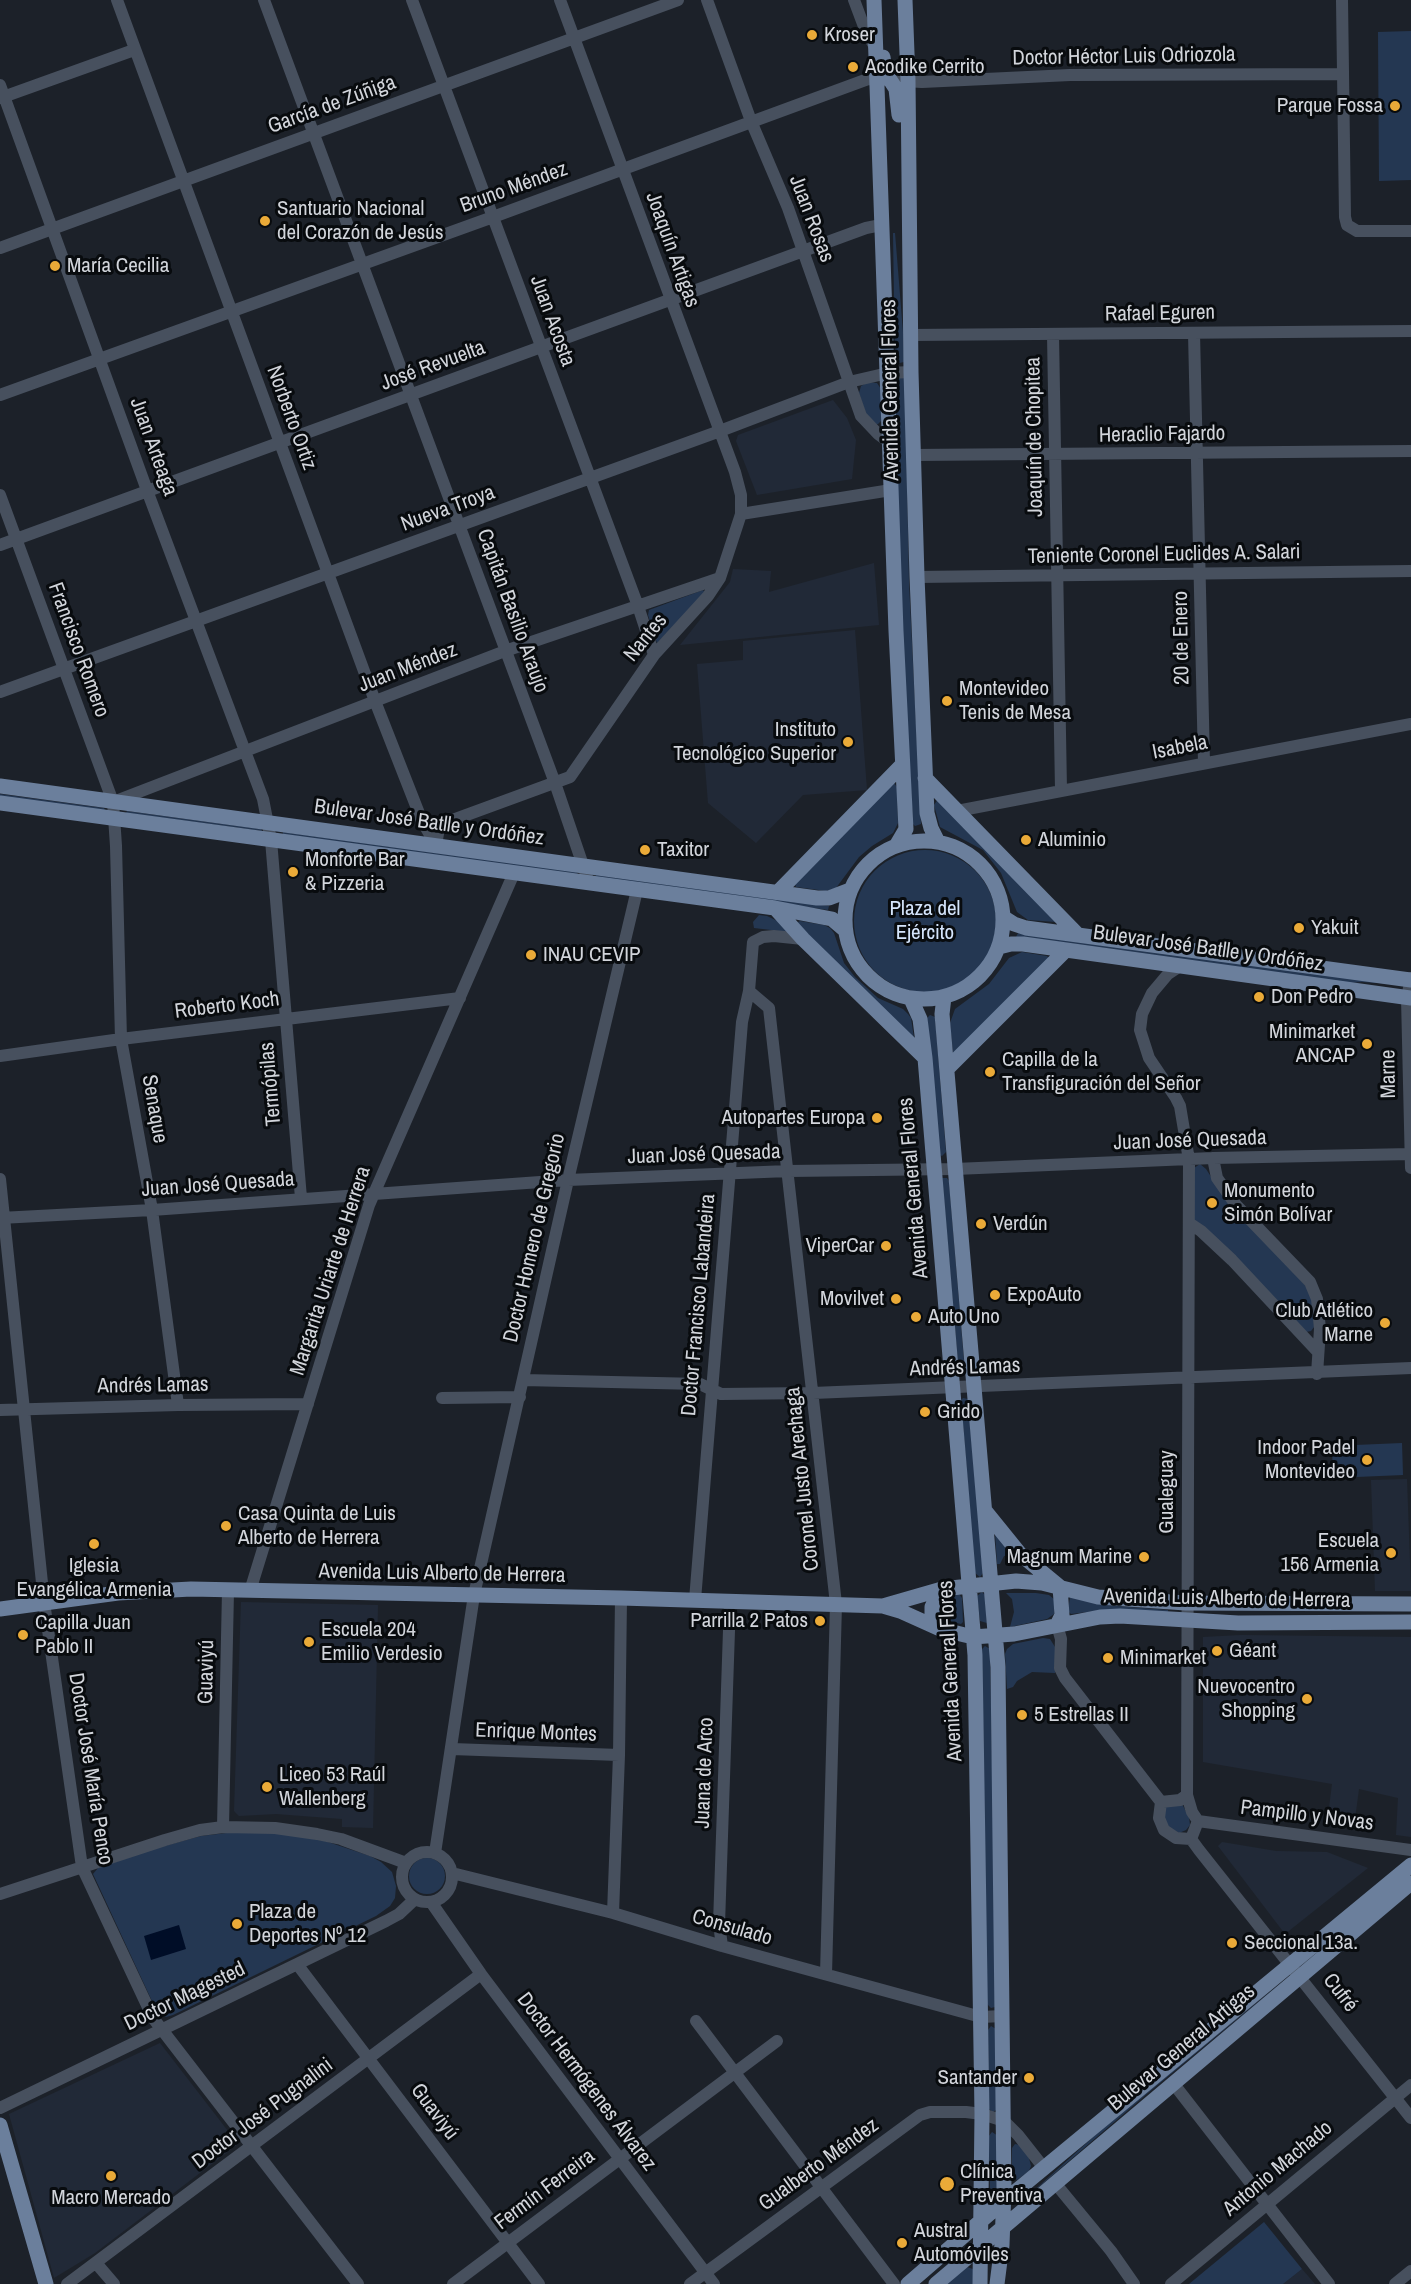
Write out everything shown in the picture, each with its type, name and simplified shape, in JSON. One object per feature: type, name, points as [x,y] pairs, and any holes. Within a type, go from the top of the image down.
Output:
[{"type":"main road","name":"Avenida General Flores","points":[[874,0],[875,47],[884,79],[881,225],[906,828],[896,846]]},
{"type":"main road","name":"Avenida General Flores","points":[[905,0],[908,80],[910,336],[917,577],[927,813],[938,842]]},
{"type":"main road","points":[[874,19],[881,34],[884,79],[896,89],[900,152],[908,171]]},
{"type":"main road","points":[[778,892],[902,765]]},
{"type":"main road","points":[[926,778],[957,811]]},
{"type":"main road","name":"Bulevar José Batlle y Ordóñez","points":[[0,786],[778,892],[829,898],[850,890]]},
{"type":"main road","name":"Bulevar José Batlle y Ordóñez","points":[[0,803],[775,908],[832,920],[845,930]]},
{"type":"main road","name":"Bulevar José Batlle y Ordóñez","points":[[957,811],[1078,935]]},
{"type":"main road","points":[[924,841],[938,842],[960,850],[980,864],[994,882],[999,893],[1003,917],[999,947],[981,975],[964,988],[944,997],[911,999],[890,992],[871,980],[851,952],[845,930],[845,910],[850,890],[869,863],[896,846],[924,841]]},
{"type":"main road","points":[[775,908],[803,939],[925,1058]]},
{"type":"main road","name":"Bulevar José Batlle y Ordóñez","points":[[1003,917],[1026,928],[1410,979]]},
{"type":"main road","name":"Bulevar José Batlle y Ordóñez","points":[[999,947],[1023,944],[1409,998]]},
{"type":"main road","points":[[947,1069],[1066,950]]},
{"type":"main road","name":"Avenida General Flores","points":[[944,997],[942,1014],[998,1667],[1004,2121],[1003,2215],[997,2284]]},
{"type":"main road","name":"Avenida General Flores","points":[[911,999],[920,1019],[925,1058],[974,1637],[982,2114],[980,2284]]},
{"type":"main road","name":"Avenida Luis Alberto de Herrera","points":[[985,1510],[1020,1554],[1060,1587]]},
{"type":"main road","name":"Avenida Luis Alberto de Herrera","points":[[0,1609],[155,1590],[621,1598],[884,1606],[942,1589],[1023,1582],[1060,1587],[1098,1597],[1186,1603],[1411,1604]]},
{"type":"main road","points":[[1057,1625],[1062,1615],[1060,1587]]},
{"type":"main road","points":[[938,1628],[932,1615],[932,1607],[942,1589]]},
{"type":"main road","name":"Avenida Luis Alberto de Herrera","points":[[884,1606],[938,1628],[974,1637],[1100,1617],[1120,1616],[1187,1621],[1411,1622]]},
{"type":"main road","name":"Bulevar General Artigas","points":[[936,2284],[994,2219],[1055,2183],[1173,2083],[1411,1865]]},
{"type":"main road","name":"Bulevar General Artigas","points":[[1003,2215],[1044,2168],[1058,2156],[1411,1883]]},
{"type":"main road","points":[[0,2125],[46,2284]]},
{"type":"main road","name":"Bulevar General Artigas","points":[[924,2284],[1045,2177],[1058,2156]]},
{"type":"main road","name":"Bulevar General Artigas","points":[[908,2284],[980,2234]]},
{"type":"street","name":"Norberto Ortiz","points":[[117,0],[375,701],[422,821],[436,845]]},
{"type":"street","name":"Juan Acosta","points":[[412,0],[638,606],[654,655]]},
{"type":"street","name":"Joaquín Artigas","points":[[560,0],[739,484],[741,514]]},
{"type":"street","name":"García de Zúñiga","points":[[0,248],[678,0]]},
{"type":"street","name":"Juan Rosas","points":[[707,0],[751,121],[803,251],[861,416],[890,443]]},
{"type":"street","points":[[854,0],[866,32],[875,47]]},
{"type":"street","points":[[1342,0],[1345,217],[1347,225],[1357,231],[1411,231]]},
{"type":"street","name":"Capitán Basilio Araujo","points":[[266,1],[555,783],[589,883]]},
{"type":"street","points":[[1,93],[134,50]]},
{"type":"street","name":"Doctor Héctor Luis Odriozola","points":[[908,80],[1070,75],[1342,74]]},
{"type":"street","name":"Bruno Méndez","points":[[0,395],[868,79],[908,80]]},
{"type":"street","name":"Juan Arteaga","points":[[1,93],[263,799],[269,822]]},
{"type":"street","name":"José Revuelta","points":[[0,545],[148,493],[670,299],[866,228],[881,225]]},
{"type":"street","name":"Rafael Eguren","points":[[910,336],[1411,331]]},
{"type":"street","name":"20 de Enero","points":[[1194,333],[1204,763]]},
{"type":"street","name":"Joaquín de Chopitea","points":[[1053,335],[1061,790]]},
{"type":"street","name":"Nueva Troya","points":[[0,692],[849,382],[888,373],[911,372]]},
{"type":"street","name":"Heraclio Fajardo","points":[[913,455],[1411,451]]},
{"type":"street","points":[[741,514],[891,490]]},
{"type":"street","name":"Francisco Romero","points":[[0,495],[113,802],[115,819]]},
{"type":"street","name":"Nantes","points":[[436,845],[439,828],[443,825],[570,777],[654,655],[708,596],[720,578],[741,514]]},
{"type":"street","name":"Teniente Coronel Euclides A. Salari","points":[[917,577],[1411,571]]},
{"type":"street","name":"Juan Méndez","points":[[113,802],[505,651],[720,578]]},
{"type":"street","name":"Isabela","points":[[957,811],[1411,724]]},
{"type":"street","name":"Senaque","points":[[115,819],[121,1039],[152,1210],[178,1404]]},
{"type":"street","name":"Termópilas","points":[[269,822],[301,1198]]},
{"type":"street","name":"Margarita Uriarte de Herrera","points":[[250,1591],[357,1240],[374,1193],[514,873]]},
{"type":"street","name":"Doctor Homero de Gregorio","points":[[435,1853],[474,1595],[568,1180],[637,890]]},
{"type":"street","name":"Doctor Francisco Labandeira","points":[[695,1600],[742,1022],[749,991],[753,942],[763,937],[774,936],[803,939]]},
{"type":"street","name":"Gualeguay","points":[[1180,966],[1168,974],[1152,993],[1142,1014],[1140,1030],[1149,1059],[1180,1106],[1189,1160],[1187,1795],[1192,1812],[1198,1821]]},
{"type":"street","name":"Marne","points":[[1410,979],[1411,1168]]},
{"type":"street","name":"Coronel Justo Arechaga","points":[[749,991],[769,1008],[836,1604],[826,1974]]},
{"type":"street","name":"Roberto Koch","points":[[0,1056],[460,998]]},
{"type":"street","name":"Juan José Quesada","points":[[2,1217],[152,1210],[568,1180],[788,1171],[955,1169],[1213,1158],[1411,1154]]},
{"type":"street","points":[[1213,1158],[1217,1178],[1229,1196],[1310,1282],[1317,1299],[1320,1329],[1317,1374]]},
{"type":"street","name":"Doctor José María Penco","points":[[0,1179],[2,1217],[44,1602],[82,1867],[153,2018],[358,2284]]},
{"type":"street","points":[[1189,1223],[1232,1260],[1317,1351]]},
{"type":"street","name":"Andrés Lamas","points":[[523,1380],[700,1384],[721,1394],[813,1393],[1317,1374],[1411,1368]]},
{"type":"street","points":[[442,1398],[520,1397]]},
{"type":"street","name":"Andrés Lamas","points":[[0,1410],[178,1404],[308,1404]]},
{"type":"street","name":"Guaviyú","points":[[223,1827],[228,1591]]},
{"type":"street","points":[[613,1913],[619,1755],[621,1598]]},
{"type":"street","name":"Juana de Arco","points":[[722,1946],[719,1924],[730,1601]]},
{"type":"street","points":[[1057,1625],[1061,1639],[1060,1668],[1065,1678],[1161,1802],[1159,1818],[1164,1830],[1171,1836],[1191,1839],[1198,1821]]},
{"type":"street","name":"Enrique Montes","points":[[452,1749],[619,1755]]},
{"type":"street","points":[[1161,1802],[1180,1800],[1187,1795]]},
{"type":"street","name":"Pampillo y Novas","points":[[1198,1821],[1411,1850]]},
{"type":"street","points":[[0,1894],[165,1840],[200,1830],[223,1827],[258,1826],[317,1834],[341,1839],[406,1863]]},
{"type":"street","name":"Cufré","points":[[1191,1839],[1411,2118]]},
{"type":"street","points":[[421,1852],[435,1853],[447,1862],[452,1873],[451,1884],[446,1894],[431,1902],[415,1899],[403,1886],[402,1874],[406,1863],[421,1852]]},
{"type":"street","name":"Consulado","points":[[452,1873],[613,1913],[722,1946],[981,2017],[1003,2016]]},
{"type":"street","name":"Doctor Magested","points":[[0,2108],[392,1917],[415,1899]]},
{"type":"street","name":"Doctor Hermógenes Álvarez","points":[[431,1902],[481,1974],[714,2284]]},
{"type":"street","name":"Guaviyú","points":[[297,1964],[539,2284]]},
{"type":"street","name":"Doctor José Pugnalini","points":[[67,2284],[481,1974]]},
{"type":"street","points":[[696,2021],[894,2284]]},
{"type":"street","name":"Fermín Ferreira","points":[[453,2284],[777,2041]]},
{"type":"street","points":[[1173,2083],[1329,2284]]},
{"type":"street","name":"Antonio Machado","points":[[1171,2284],[1411,2085]]},
{"type":"street","name":"Gualberto Méndez","points":[[690,2284],[920,2115],[930,2112],[982,2114],[1004,2121]]},
{"type":"street","points":[[1004,2121],[1044,2168]]},
{"type":"street","points":[[1055,2183],[1111,2251],[1134,2284]]},
{"type":"street","points":[[96,2263],[114,2284]]},
{"type":"street","points":[[1395,2284],[1411,2271]]},
{"type":"shaded area","points":[[833,400],[847,418],[856,440],[852,479],[757,495],[736,441],[738,435]]},
{"type":"shaded area","points":[[874,563],[879,625],[680,645],[730,582],[733,569],[771,571],[769,592]]},
{"type":"shaded area","points":[[855,630],[867,790],[803,795],[756,843],[708,803],[697,664],[743,660],[743,641]]},
{"type":"shaded area","points":[[1407,1479],[1411,1591],[1375,1591],[1371,1480]]},
{"type":"shaded area","points":[[241,1602],[378,1605],[373,1828],[342,1827],[342,1819],[276,1814],[239,1816],[234,1811]]},
{"type":"shaded area","name":"Nuevocentro Shopping","points":[[1241,1635],[1411,1637],[1411,1837],[1396,1835],[1398,1798],[1359,1789],[1355,1819],[1328,1816],[1332,1784],[1203,1762],[1203,1637]]},
{"type":"shaded area","points":[[1222,1842],[1276,1851],[1327,1852],[1368,1868],[1285,1934],[1218,1846]]},
{"type":"shaded area","points":[[179,1925],[186,1949],[151,1960],[144,1936]]},
{"type":"shaded area","name":"Macro Mercado","points":[[160,2043],[238,2144],[95,2253],[54,2278],[9,2114]]},
{"type":"shaded area","points":[[1302,2269],[1315,2284],[1283,2284]]},
{"type":"green space","name":"Parque Fossa","points":[[1411,31],[1411,180],[1379,181],[1378,32]]},
{"type":"green space","points":[[893,233],[895,233],[904,362],[895,364]]},
{"type":"green space","points":[[905,375],[909,583],[921,824],[915,826],[913,824],[899,578],[895,378]]},
{"type":"green space","points":[[868,382],[877,383],[881,389],[881,421],[875,425],[867,417],[859,393],[861,386]]},
{"type":"green space","points":[[703,590],[705,593],[657,643],[648,615],[649,610]]},
{"type":"green space","points":[[894,783],[897,787],[898,823],[893,833],[859,857],[836,888],[826,891],[796,887],[795,884]]},
{"type":"green space","points":[[0,794],[104,808],[105,810],[0,798]]},
{"type":"green space","points":[[938,799],[1056,922],[1028,920],[1017,912],[1001,873],[983,850],[940,827],[934,805]]},
{"type":"green space","points":[[127,811],[261,829],[262,831],[126,813]]},
{"type":"green space","points":[[283,832],[576,872],[578,874],[283,836]]},
{"type":"green space","name":"Plaza del Ejército","points":[[925,850],[952,856],[975,871],[990,894],[996,921],[990,948],[975,971],[952,986],[925,992],[898,986],[875,971],[860,948],[854,921],[860,894],[875,871],[898,856]]},
{"type":"green space","points":[[596,875],[829,906],[828,910],[595,879]]},
{"type":"green space","points":[[759,915],[784,924],[788,932],[754,928],[753,922]]},
{"type":"green space","points":[[798,922],[830,928],[834,933],[844,963],[855,977],[878,998],[903,1009],[908,1014],[911,1018],[914,1038],[799,927]]},
{"type":"green space","points":[[1018,933],[1393,984],[1350,983],[1016,937]]},
{"type":"green space","points":[[1022,952],[1049,958],[953,1054],[950,1023],[955,1009],[989,984],[1009,958]]},
{"type":"green space","points":[[930,1015],[935,1017],[946,1152],[942,1156],[940,1155],[927,1018]]},
{"type":"green space","points":[[1200,1164],[1206,1169],[1221,1192],[1313,1294],[1314,1327],[1311,1331],[1306,1332],[1194,1221],[1194,1168]]},
{"type":"green space","points":[[942,1178],[947,1178],[949,1181],[965,1373],[961,1376],[959,1375]]},
{"type":"green space","points":[[968,1399],[983,1573],[980,1577],[975,1573],[961,1400]]},
{"type":"green space","name":"Indoor Padel Montevideo","points":[[1402,1443],[1403,1475],[1333,1478],[1332,1446]]},
{"type":"green space","points":[[995,1533],[1012,1555],[1004,1556],[1000,1564],[997,1564]]},
{"type":"green space","points":[[982,1592],[985,1595],[987,1623],[980,1621],[977,1596]]},
{"type":"green space","points":[[1006,1593],[1049,1595],[1055,1600],[1054,1614],[1047,1619],[1010,1627],[1014,1612],[1012,1599]]},
{"type":"green space","points":[[959,1594],[962,1598],[963,1622],[961,1624],[941,1619],[937,1603],[946,1596]]},
{"type":"green space","points":[[1070,1597],[1103,1605],[1168,1610],[1168,1613],[1112,1609],[1071,1614],[1068,1611]]},
{"type":"green space","points":[[1043,1638],[1050,1639],[1055,1647],[1055,1673],[1032,1672],[1007,1689],[1005,1654],[1007,1649],[1013,1644]]},
{"type":"green space","points":[[985,1646],[990,1649],[993,1822],[995,2007],[991,2008],[987,2004],[982,1649]]},
{"type":"green space","points":[[1182,1804],[1189,1817],[1190,1825],[1179,1833],[1165,1825],[1165,1807]]},
{"type":"green space","name":"Plaza de Deportes Nº 12","points":[[235,1832],[273,1832],[325,1841],[370,1856],[392,1872],[396,1886],[395,1898],[390,1906],[376,1916],[173,2015],[166,2017],[158,2014],[93,1874],[98,1868],[150,1850],[201,1836]]},
{"type":"green space","points":[[427,1858],[440,1863],[445,1876],[440,1889],[427,1894],[414,1889],[409,1876],[414,1863]]},
{"type":"green space","points":[[1288,1977],[1148,2093],[1018,2205],[1114,2118]]},
{"type":"green space","points":[[991,2026],[996,2029],[996,2110],[993,2112],[989,2109],[988,2030]]},
{"type":"green space","points":[[992,2132],[998,2136],[997,2192],[994,2193],[990,2189],[988,2137]]},
{"type":"green space","points":[[1015,2144],[1020,2145],[1029,2158],[1031,2166],[1029,2171],[1017,2180],[1012,2175],[1012,2148]]},
{"type":"green space","points":[[1264,2222],[1302,2269],[1283,2284],[1189,2284]]},
{"type":"green space","points":[[967,2267],[973,2269],[973,2284],[946,2284]]},
{"type":"place","name":"Kroser","points":[[812,35]]},
{"type":"place","name":"Acodike Cerrito","points":[[853,67]]},
{"type":"place","name":"Parque Fossa","points":[[1395,106]]},
{"type":"place","name":"Santuario Nacional del Corazón de Jesús","points":[[265,221]]},
{"type":"place","name":"María Cecilia","points":[[55,266]]},
{"type":"place","name":"Montevideo Tenis de Mesa","points":[[947,701]]},
{"type":"place","name":"Instituto Tecnológico Superior","points":[[848,742]]},
{"type":"place","name":"Aluminio","points":[[1026,840]]},
{"type":"place","name":"Taxitor","points":[[645,850]]},
{"type":"place","name":"Monforte Bar & Pizzeria","points":[[293,872]]},
{"type":"place","name":"Yakuit","points":[[1299,928]]},
{"type":"place","name":"INAU CEVIP","points":[[531,955]]},
{"type":"place","name":"Don Pedro","points":[[1259,997]]},
{"type":"place","name":"Minimarket ANCAP","points":[[1367,1044]]},
{"type":"place","name":"Capilla de la Transfiguración del Señor","points":[[990,1072]]},
{"type":"place","name":"Autopartes Europa","points":[[877,1118]]},
{"type":"place","name":"Monumento Simón Bolívar","points":[[1212,1203]]},
{"type":"place","name":"Verdún","points":[[981,1224]]},
{"type":"place","name":"ViperCar","points":[[886,1246]]},
{"type":"place","name":"ExpoAuto","points":[[995,1295]]},
{"type":"place","name":"Movilvet","points":[[896,1299]]},
{"type":"place","name":"Auto Uno","points":[[916,1317]]},
{"type":"place","name":"Club Atlético Marne","points":[[1385,1323]]},
{"type":"place","name":"Grido","points":[[925,1412]]},
{"type":"place","name":"Indoor Padel Montevideo","points":[[1367,1460]]},
{"type":"place","name":"Casa Quinta de Luis Alberto de Herrera","points":[[226,1526]]},
{"type":"place","name":"Iglesia Evangélica Armenia","points":[[94,1544]]},
{"type":"place","name":"Escuela 156 Armenia","points":[[1391,1553]]},
{"type":"place","name":"Magnum Marine","points":[[1144,1557]]},
{"type":"place","name":"Parrilla 2 Patos","points":[[820,1621]]},
{"type":"place","name":"Capilla Juan Pablo II","points":[[23,1635]]},
{"type":"place","name":"Escuela 204 Emilio Verdesio","points":[[309,1642]]},
{"type":"place","name":"Géant","points":[[1217,1651]]},
{"type":"place","name":"Minimarket","points":[[1108,1658]]},
{"type":"place","name":"Nuevocentro Shopping","points":[[1307,1699]]},
{"type":"place","name":"5 Estrellas II","points":[[1022,1715]]},
{"type":"place","name":"Liceo 53 Raúl Wallenberg","points":[[267,1787]]},
{"type":"place","name":"Plaza de Deportes Nº 12","points":[[237,1924]]},
{"type":"place","name":"Seccional 13a.","points":[[1232,1943]]},
{"type":"place","name":"Santander","points":[[1029,2078]]},
{"type":"place","name":"Macro Mercado","points":[[111,2176]]},
{"type":"place","name":"Clínica Preventiva","points":[[947,2184]]},
{"type":"place","name":"Austral Automóviles","points":[[902,2243]]}]
